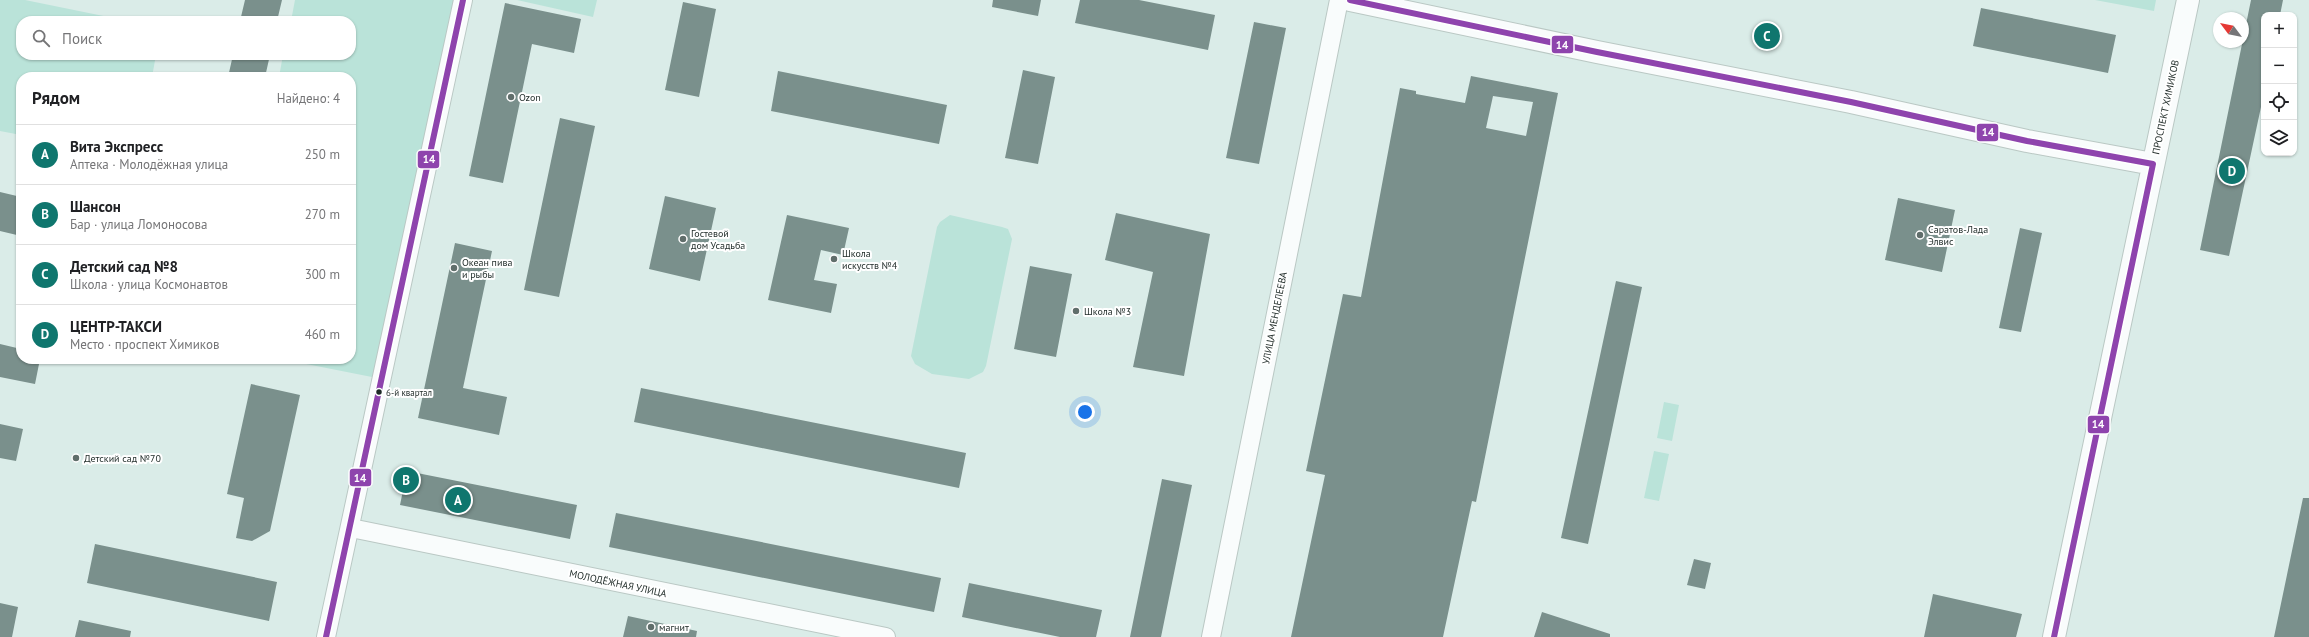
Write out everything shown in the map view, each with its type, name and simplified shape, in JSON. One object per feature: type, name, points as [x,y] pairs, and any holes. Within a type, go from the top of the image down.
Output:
[{"type":"street","points":[[326,637],[351,528],[463,0]]},
{"type":"street","name":"УЛИЦА МЕНДЕЛЕЕВА","points":[[1211,637],[1339,0]]},
{"type":"street","points":[[1350,0],[1597,52],[1851,102],[2027,141],[2153,164]]},
{"type":"street","name":"ПРОСПЕКТ ХИМИКОВ","points":[[2054,637],[2188,0]]},
{"type":"street","name":"МОЛОДЁЖНАЯ УЛИЦА","points":[[351,528],[886,637]]},
{"type":"green space","points":[[0,0],[25,0],[103,16],[16,16],[16,60],[155,60],[153,72],[16,72],[16,134],[0,131]]},
{"type":"green space","points":[[295,0],[458,0],[377,378],[306,364],[356,364],[356,72],[280,72],[282,60],[356,60],[356,16],[292,16]]},
{"type":"green space","points":[[517,0],[597,0],[593,17]]},
{"type":"green space","points":[[2095,0],[2156,0],[2154,11]]},
{"type":"green space","points":[[950,215],[1008,229],[1012,239],[986,366],[983,372],[969,379],[932,374],[915,364],[911,356],[937,227],[940,222]]},
{"type":"green space","points":[[1664,402],[1679,405],[1672,441],[1657,438]]},
{"type":"green space","points":[[1654,451],[1669,454],[1659,501],[1644,498]]},
{"type":"building","points":[[245,0],[282,0],[278,16],[241,16]]},
{"type":"building","points":[[993,0],[1041,0],[1038,16],[992,7]]},
{"type":"building","points":[[1080,0],[1139,0],[1215,15],[1208,50],[1075,23]]},
{"type":"building","points":[[2251,0],[2283,0],[2281,12],[2261,12],[2261,107],[2229,256],[2200,250],[2241,48],[2249,48],[2249,12]]},
{"type":"building","points":[[683,2],[716,9],[699,97],[665,90]]},
{"type":"building","points":[[505,3],[581,19],[574,53],[532,44],[503,183],[469,176]]},
{"type":"building","points":[[1981,8],[2116,35],[2108,73],[1973,46]]},
{"type":"building","points":[[1254,22],[1286,28],[1259,164],[1226,158]]},
{"type":"building","points":[[232,60],[269,60],[266,72],[229,72]]},
{"type":"building","points":[[1023,70],[1055,77],[1038,164],[1005,158]]},
{"type":"building","points":[[778,71],[947,105],[939,144],[771,111]]},
{"type":"building","points":[[1471,76],[1558,93],[1476,502],[1472,501],[1443,637],[1291,637],[1325,475],[1306,471],[1343,294],[1361,297],[1400,88],[1416,91],[1416,94],[1465,103]],"holes":[[[1493,96],[1533,102],[1526,136],[1486,128]]]},
{"type":"building","points":[[560,118],[595,126],[559,297],[524,290]]},
{"type":"building","points":[[0,192],[16,196],[16,235],[0,231]]},
{"type":"building","name":"Гостевой дом Усадьба","points":[[665,196],[716,208],[700,281],[649,269]]},
{"type":"building","name":"Саратов-Лада Элвис","points":[[1898,198],[1955,210],[1942,272],[1885,260]]},
{"type":"building","points":[[1116,213],[1210,234],[1184,376],[1133,367],[1153,272],[1105,260]]},
{"type":"building","points":[[787,215],[849,228],[843,255],[821,250],[814,280],[837,284],[831,313],[768,300]]},
{"type":"building","points":[[2020,228],[2042,233],[2021,332],[1999,328]]},
{"type":"building","points":[[455,243],[492,251],[463,388],[507,397],[499,435],[418,418]]},
{"type":"building","points":[[1030,266],[1072,274],[1056,357],[1014,349]]},
{"type":"building","points":[[1616,281],[1642,287],[1588,544],[1561,538]]},
{"type":"building","points":[[0,344],[16,348],[16,364],[39,364],[35,384],[0,377]]},
{"type":"building","points":[[251,384],[300,395],[270,531],[252,541],[236,538],[244,498],[227,494]]},
{"type":"building","points":[[641,388],[966,453],[959,488],[634,422]]},
{"type":"building","points":[[0,424],[23,429],[16,461],[0,458]]},
{"type":"building","points":[[407,471],[577,505],[570,539],[400,505]]},
{"type":"building","points":[[1162,479],[1192,485],[1161,637],[1130,637]]},
{"type":"building","points":[[2303,498],[2309,498],[2309,637],[2274,637]]},
{"type":"building","points":[[616,513],[941,578],[934,612],[609,547]]},
{"type":"building","points":[[95,544],[277,582],[269,621],[87,583]]},
{"type":"building","points":[[1694,559],[1711,563],[1705,589],[1687,585]]},
{"type":"building","points":[[969,583],[1102,610],[1096,637],[1060,637],[962,617]]},
{"type":"building","points":[[1933,594],[2022,614],[2016,637],[1924,637]]},
{"type":"building","points":[[0,603],[18,607],[12,637],[0,637]]},
{"type":"building","points":[[1542,612],[1610,634],[1610,637],[1534,637]]},
{"type":"building","name":"магнит","points":[[628,616],[697,631],[696,637],[623,637]]},
{"type":"building","points":[[79,620],[131,631],[130,637],[75,637]]},
{"type":"transit line","name":"14","points":[[326,637],[463,0]]},
{"type":"transit line","name":"14","points":[[1350,0],[1597,52],[1851,102],[2027,141],[2153,164],[2054,637]]},
{"type":"place","name":"Детский сад №8","points":[[1767,36]]},
{"type":"place","name":"Ozon","points":[[511,97]]},
{"type":"place","name":"ЦЕНТР-ТАКСИ","points":[[2232,171]]},
{"type":"place","name":"Саратов-Лада Элвис","points":[[1920,235]]},
{"type":"place","name":"Гостевой дом Усадьба","points":[[683,239]]},
{"type":"place","name":"Школа искусств №4","points":[[834,259]]},
{"type":"place","name":"Океан пива и рыбы","points":[[454,268]]},
{"type":"place","name":"Школа №3","points":[[1076,311]]},
{"type":"place","name":"6-й квартал","points":[[379,392]]},
{"type":"place","name":"Детский сад №70","points":[[76,458]]},
{"type":"place","name":"Шансон","points":[[406,480]]},
{"type":"place","name":"Вита Экспресс","points":[[458,500]]},
{"type":"place","name":"магнит","points":[[651,627]]}]
